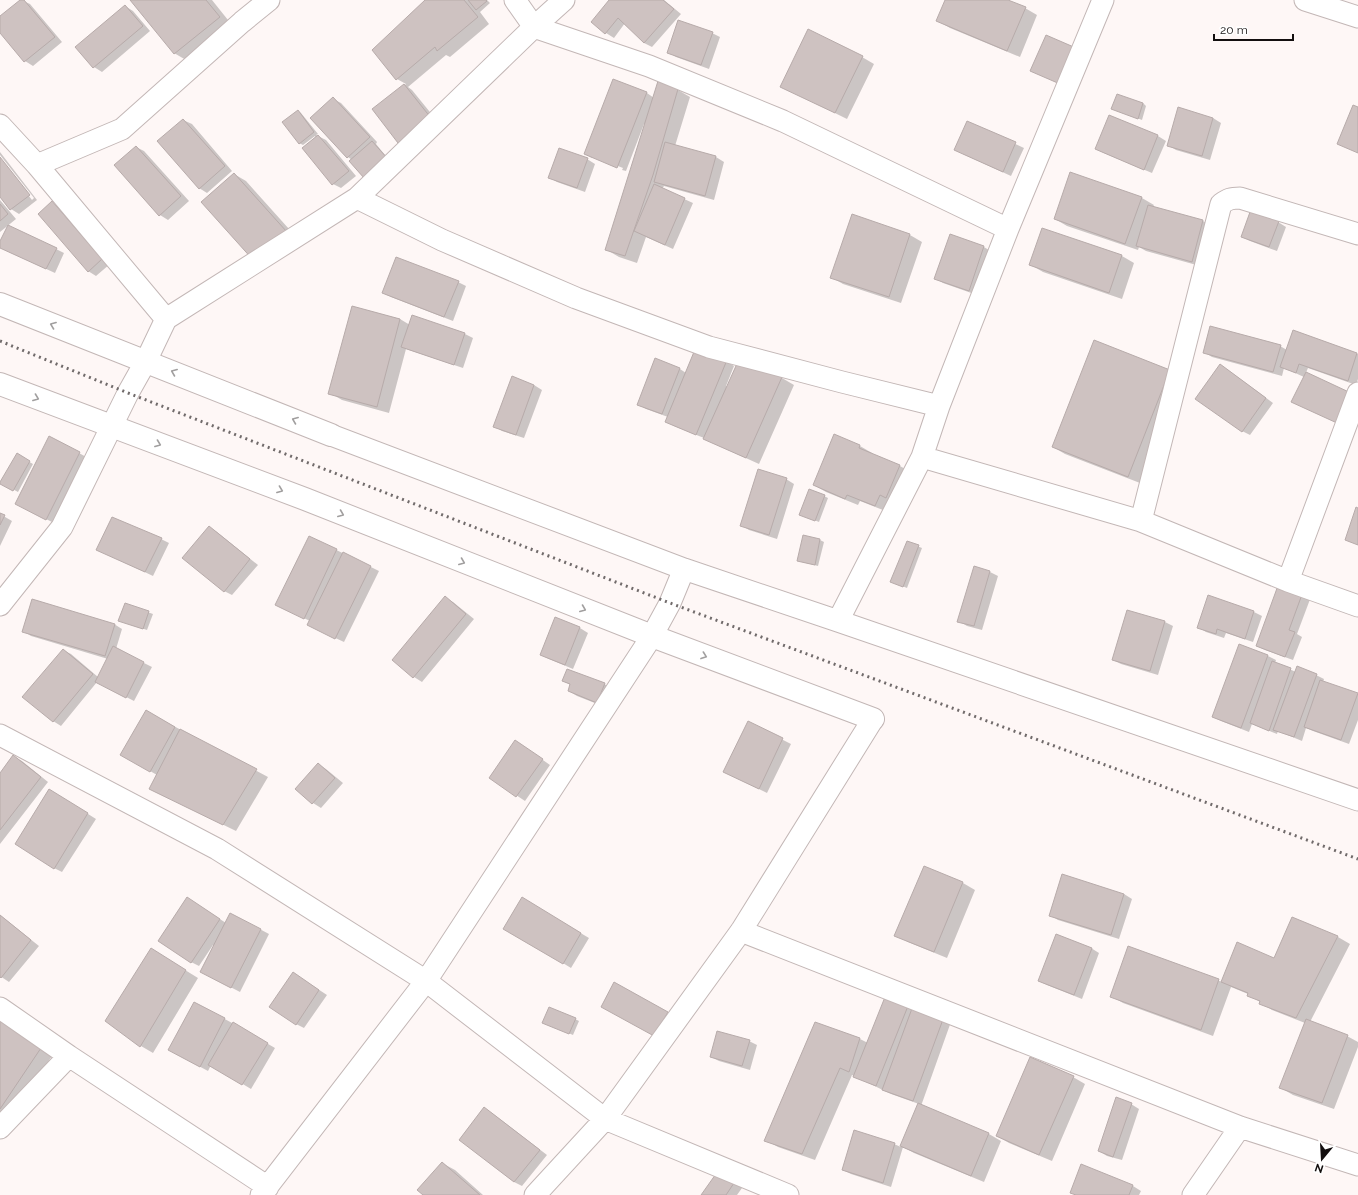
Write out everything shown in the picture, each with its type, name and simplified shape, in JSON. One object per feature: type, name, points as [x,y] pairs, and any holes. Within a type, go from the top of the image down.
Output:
[{"type":"main road","points":[[0,304],[331,435]]},
{"type":"main road","points":[[0,384],[305,499],[652,636],[873,719]]},
{"type":"street","points":[[37,165],[122,129],[242,22],[269,0]]},
{"type":"street","points":[[515,0],[534,27],[649,66],[783,121],[1008,229]]},
{"type":"street","points":[[0,605],[62,527],[166,319],[357,198],[534,27],[564,0]]},
{"type":"street","points":[[838,621],[922,457],[1008,229],[1103,0]]},
{"type":"street","points":[[1305,0],[1358,17]]},
{"type":"street","points":[[0,125],[37,165],[166,319]]},
{"type":"street","points":[[357,198],[442,240],[576,298],[709,347],[940,406]]},
{"type":"street","points":[[1141,521],[1221,204],[1232,198],[1240,198],[1358,234]]},
{"type":"street","points":[[1288,581],[1358,393]]},
{"type":"street","points":[[331,435],[684,569],[1358,800]]},
{"type":"street","points":[[922,457],[1141,521],[1288,581],[1358,606]]},
{"type":"street","points":[[0,1008],[265,1191],[426,981],[652,636],[670,603],[684,569]]},
{"type":"street","points":[[536,1195],[605,1119],[741,931],[873,719]]},
{"type":"street","points":[[0,735],[216,849],[426,981],[605,1119],[788,1195]]},
{"type":"street","points":[[741,931],[1240,1127],[1358,1165]]},
{"type":"street","points":[[0,1128],[69,1056]]},
{"type":"street","points":[[1193,1195],[1240,1127]]},
{"type":"building","points":[[20,0],[24,0],[55,37],[24,62],[0,33],[0,16]]},
{"type":"building","points":[[130,0],[206,0],[220,17],[174,54]]},
{"type":"building","points":[[425,0],[464,0],[478,17],[437,51],[435,47],[396,80],[372,50]]},
{"type":"building","points":[[468,0],[486,0],[487,1],[476,10]]},
{"type":"building","points":[[609,0],[663,0],[674,9],[644,43],[618,18],[605,34],[591,22]]},
{"type":"building","points":[[945,0],[1008,0],[1026,7],[1007,51],[936,21]]},
{"type":"building","points":[[125,5],[143,26],[93,68],[75,47]]},
{"type":"building","points":[[678,20],[713,32],[701,65],[667,53]]},
{"type":"building","points":[[808,29],[863,56],[835,113],[780,87]]},
{"type":"building","points":[[1046,35],[1076,48],[1060,84],[1030,71]]},
{"type":"building","points":[[613,79],[647,92],[617,168],[584,154]]},
{"type":"building","points":[[658,81],[678,89],[653,175],[625,256],[605,250]]},
{"type":"building","points":[[404,84],[431,118],[398,143],[372,109]]},
{"type":"building","points":[[1117,94],[1143,103],[1138,119],[1111,109]]},
{"type":"building","points":[[333,97],[370,137],[347,158],[310,118]]},
{"type":"building","points":[[1353,105],[1358,107],[1358,153],[1337,144]]},
{"type":"building","points":[[1178,107],[1213,118],[1202,156],[1167,146]]},
{"type":"building","points":[[298,110],[314,132],[299,144],[282,122]]},
{"type":"building","points":[[1109,115],[1158,135],[1144,170],[1095,149]]},
{"type":"building","points":[[183,119],[225,166],[199,189],[157,141]]},
{"type":"building","points":[[967,121],[1016,142],[1003,172],[954,150]]},
{"type":"building","points":[[318,135],[349,171],[332,185],[302,148]]},
{"type":"building","points":[[372,141],[387,158],[364,178],[349,161]]},
{"type":"building","points":[[665,142],[716,156],[705,196],[654,182]]},
{"type":"building","points":[[136,146],[181,196],[159,216],[114,165]]},
{"type":"building","points":[[559,148],[588,158],[577,188],[548,178]]},
{"type":"building","points":[[0,157],[30,195],[10,210],[0,197]]},
{"type":"building","points":[[1070,172],[1142,197],[1125,244],[1054,219]]},
{"type":"building","points":[[234,173],[287,232],[254,261],[201,202]]},
{"type":"building","points":[[654,184],[685,198],[665,245],[634,231]]},
{"type":"building","points":[[52,201],[102,259],[88,272],[38,214]]},
{"type":"building","points":[[0,204],[8,214],[0,221]]},
{"type":"building","points":[[1148,205],[1203,220],[1192,262],[1136,246]]},
{"type":"building","points":[[1250,212],[1279,221],[1269,247],[1241,237]]},
{"type":"building","points":[[852,214],[910,234],[889,297],[830,278]]},
{"type":"building","points":[[8,225],[57,248],[46,269],[0,248],[0,241]]},
{"type":"building","points":[[1042,228],[1122,255],[1109,293],[1029,265]]},
{"type":"building","points":[[950,234],[984,246],[969,291],[934,279]]},
{"type":"building","points":[[396,257],[459,281],[444,317],[382,293]]},
{"type":"building","points":[[352,306],[400,319],[377,407],[328,394]]},
{"type":"building","points":[[412,315],[465,333],[454,365],[401,347]]},
{"type":"building","points":[[1210,326],[1281,345],[1273,372],[1203,353]]},
{"type":"building","points":[[1293,330],[1357,353],[1348,381],[1299,364],[1296,373],[1280,367]]},
{"type":"building","points":[[1094,340],[1170,370],[1128,477],[1052,447]]},
{"type":"building","points":[[696,347],[727,360],[696,435],[665,422]]},
{"type":"building","points":[[740,357],[782,377],[746,458],[703,439]]},
{"type":"building","points":[[655,358],[680,368],[662,414],[637,405]]},
{"type":"building","points":[[1220,364],[1266,398],[1242,432],[1195,399]]},
{"type":"building","points":[[1306,372],[1351,393],[1337,423],[1291,402]]},
{"type":"building","points":[[512,376],[534,385],[516,435],[493,427]]},
{"type":"building","points":[[834,434],[860,445],[859,448],[900,465],[886,498],[880,495],[875,506],[847,495],[845,499],[813,485]]},
{"type":"building","points":[[49,436],[80,452],[46,520],[15,504]]},
{"type":"building","points":[[17,453],[30,461],[13,491],[0,484],[0,482]]},
{"type":"building","points":[[758,469],[787,478],[769,535],[740,526]]},
{"type":"building","points":[[809,489],[825,495],[815,521],[799,515]]},
{"type":"building","points":[[1356,507],[1358,508],[1358,545],[1345,540]]},
{"type":"building","points":[[0,513],[5,515],[0,525]]},
{"type":"building","points":[[112,517],[162,538],[145,572],[96,550]]},
{"type":"building","points":[[209,526],[250,559],[224,592],[182,558]]},
{"type":"building","points":[[803,535],[820,539],[815,565],[797,561]]},
{"type":"building","points":[[309,536],[337,549],[304,619],[275,605]]},
{"type":"building","points":[[907,541],[919,545],[903,587],[890,582]]},
{"type":"building","points":[[343,552],[371,566],[335,639],[307,625]]},
{"type":"building","points":[[974,566],[990,571],[974,626],[957,622]]},
{"type":"building","points":[[1280,580],[1304,589],[1289,630],[1295,632],[1285,657],[1256,646]]},
{"type":"building","points":[[1208,595],[1254,611],[1245,639],[1217,629],[1216,634],[1197,628]]},
{"type":"building","points":[[445,596],[466,614],[413,678],[392,660]]},
{"type":"building","points":[[32,599],[115,624],[105,656],[22,632]]},
{"type":"building","points":[[125,603],[149,611],[143,629],[118,621]]},
{"type":"building","points":[[1127,610],[1165,621],[1150,671],[1112,660]]},
{"type":"building","points":[[555,617],[580,627],[565,665],[540,655]]},
{"type":"building","points":[[1239,644],[1268,655],[1241,728],[1212,717]]},
{"type":"building","points":[[113,646],[144,662],[126,698],[95,682]]},
{"type":"building","points":[[63,649],[93,674],[53,722],[22,697]]},
{"type":"building","points":[[1272,661],[1291,668],[1269,731],[1250,723]]},
{"type":"building","points":[[1297,666],[1317,674],[1294,737],[1273,730]]},
{"type":"building","points":[[567,669],[605,683],[597,703],[568,691],[570,684],[562,681]]},
{"type":"building","points":[[1320,680],[1358,693],[1341,740],[1304,727]]},
{"type":"building","points":[[146,710],[175,727],[150,772],[120,755]]},
{"type":"building","points":[[748,721],[783,738],[759,789],[723,772]]},
{"type":"building","points":[[180,729],[257,769],[223,825],[149,789]]},
{"type":"building","points":[[515,740],[543,759],[516,797],[489,778]]},
{"type":"building","points":[[13,755],[41,777],[0,830],[0,773]]},
{"type":"building","points":[[318,763],[335,778],[312,804],[295,789]]},
{"type":"building","points":[[49,789],[88,813],[54,869],[15,844]]},
{"type":"building","points":[[924,866],[963,882],[934,952],[894,936]]},
{"type":"building","points":[[1062,874],[1124,894],[1111,935],[1049,916]]},
{"type":"building","points":[[187,897],[220,919],[191,963],[158,941]]},
{"type":"building","points":[[522,897],[581,933],[563,964],[503,929]]},
{"type":"building","points":[[230,913],[261,929],[231,988],[200,972]]},
{"type":"building","points":[[0,915],[31,940],[1,978],[0,977]]},
{"type":"building","points":[[1292,917],[1338,936],[1296,1018],[1259,1004],[1260,1001],[1247,996],[1248,993],[1221,982],[1237,942],[1274,958]]},
{"type":"building","points":[[1056,934],[1092,948],[1074,995],[1038,981]]},
{"type":"building","points":[[1128,946],[1219,979],[1201,1030],[1110,997]]},
{"type":"building","points":[[151,948],[186,970],[140,1047],[105,1021]]},
{"type":"building","points":[[293,972],[319,990],[296,1025],[269,1007]]},
{"type":"building","points":[[614,982],[668,1012],[654,1036],[601,1007]]},
{"type":"building","points":[[887,992],[910,1001],[876,1086],[853,1077]]},
{"type":"building","points":[[194,1002],[225,1018],[200,1067],[168,1050]]},
{"type":"building","points":[[914,1003],[945,1014],[913,1101],[882,1090]]},
{"type":"building","points":[[549,1007],[576,1018],[569,1034],[542,1023]]},
{"type":"building","points":[[0,1016],[43,1045],[0,1109]]},
{"type":"building","points":[[1306,1019],[1348,1035],[1322,1103],[1279,1088]]},
{"type":"building","points":[[233,1022],[268,1043],[242,1085],[208,1065]]},
{"type":"building","points":[[815,1022],[860,1038],[849,1072],[840,1068],[802,1154],[764,1141]]},
{"type":"building","points":[[717,1031],[750,1040],[742,1066],[710,1057]]},
{"type":"building","points":[[1030,1057],[1074,1076],[1039,1155],[996,1136]]},
{"type":"building","points":[[1116,1097],[1132,1103],[1113,1157],[1098,1151]]},
{"type":"building","points":[[918,1103],[989,1133],[971,1176],[900,1146]]},
{"type":"building","points":[[484,1107],[540,1150],[514,1182],[459,1140]]},
{"type":"building","points":[[854,1130],[895,1143],[883,1183],[842,1170]]},
{"type":"building","points":[[442,1162],[480,1195],[423,1195],[417,1190]]},
{"type":"building","points":[[1081,1164],[1133,1185],[1129,1195],[1076,1195],[1070,1193]]},
{"type":"building","points":[[718,1171],[734,1183],[726,1195],[701,1195]]},
{"type":"railway","points":[[0,341],[128,393],[670,603],[1358,859]]}]
